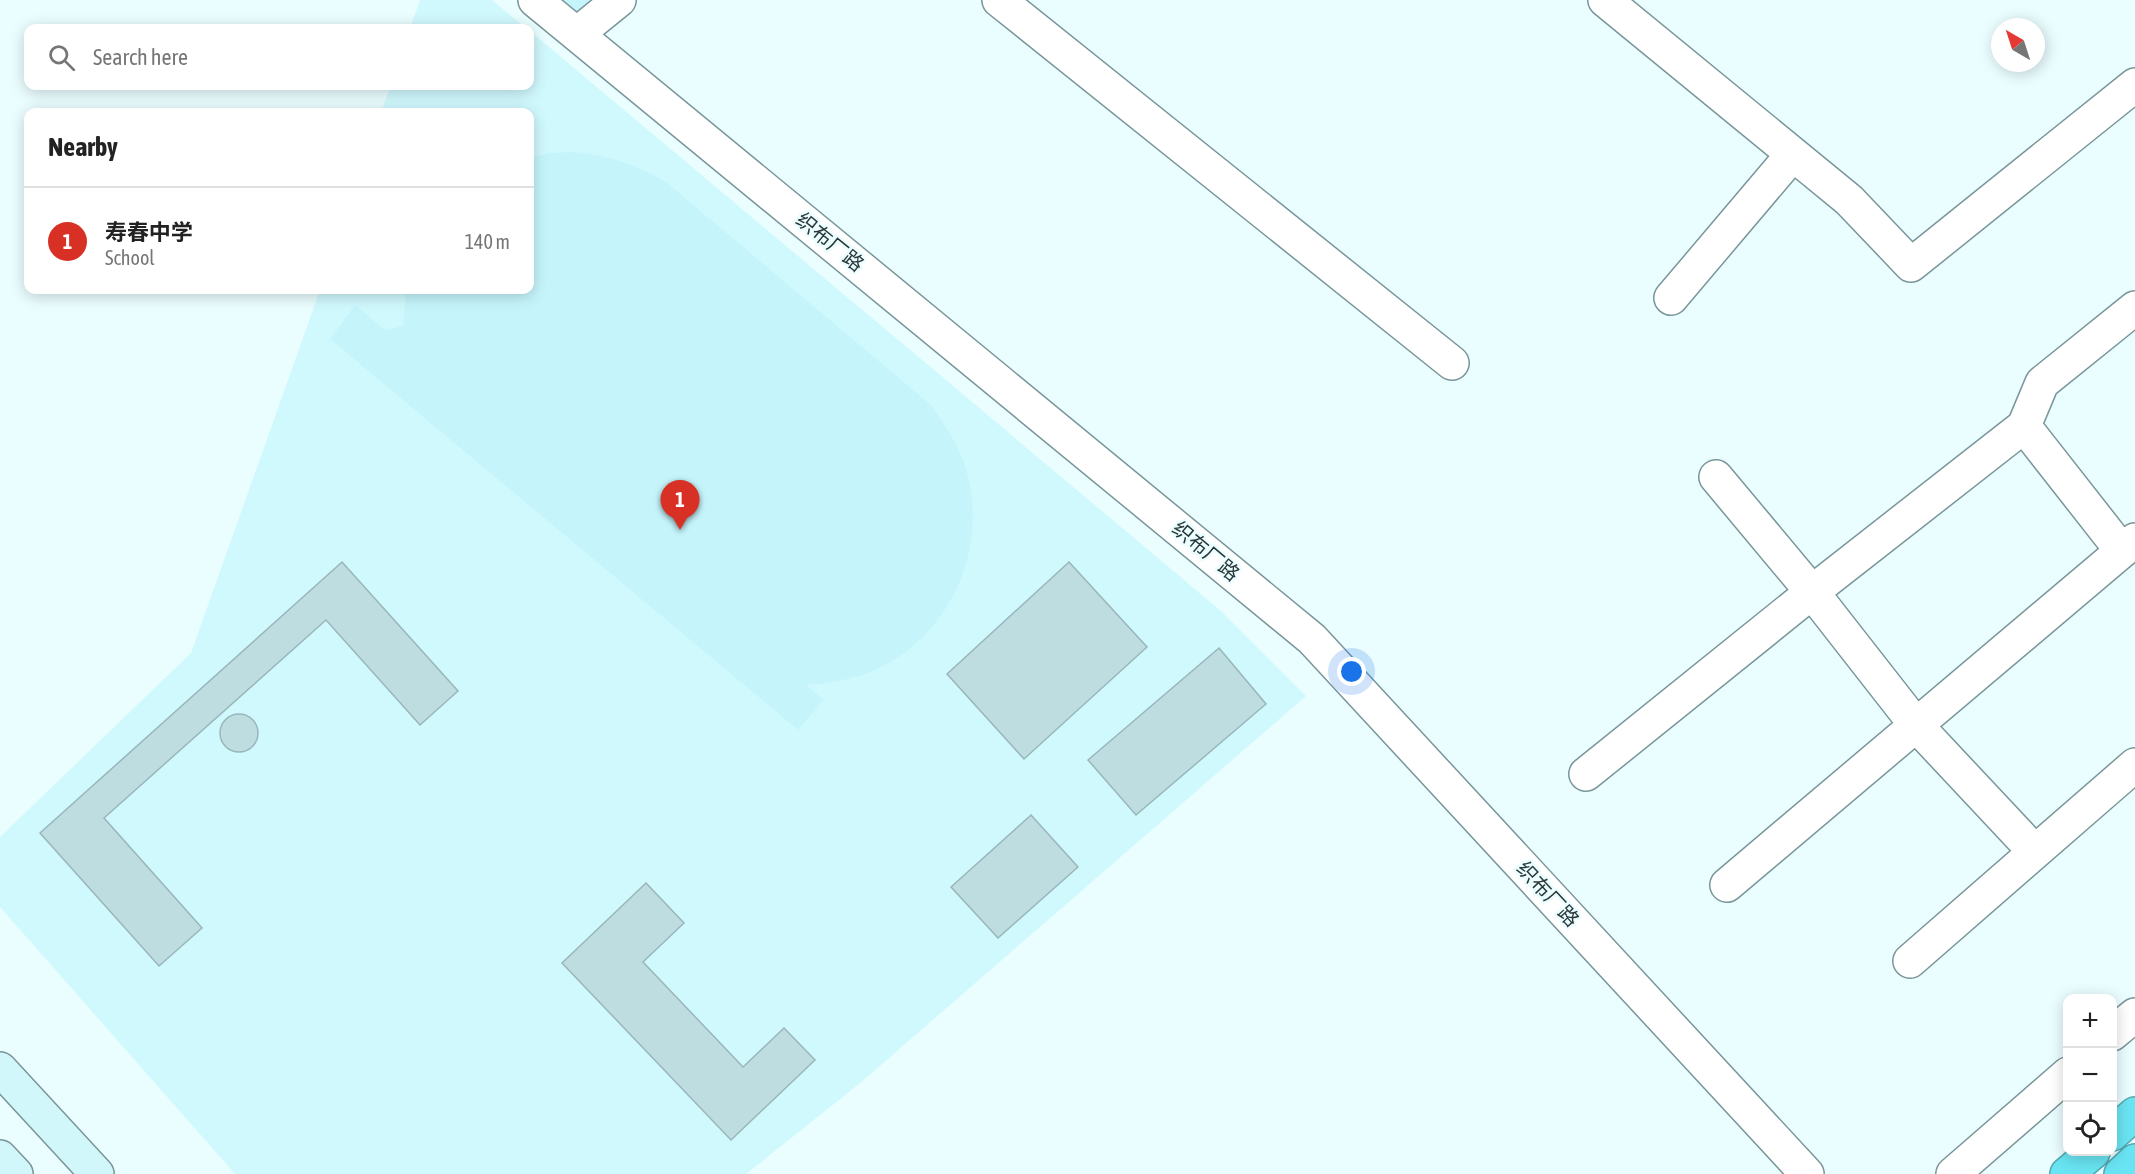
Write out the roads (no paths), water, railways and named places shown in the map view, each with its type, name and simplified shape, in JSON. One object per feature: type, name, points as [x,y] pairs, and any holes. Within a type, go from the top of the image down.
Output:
[{"type":"highway","points":[[2117,1130],[2135,1114]]},
{"type":"highway","points":[[2067,1174],[2088,1156]]},
{"type":"highway","points":[[2121,1174],[2135,1161]]},
{"type":"main road","points":[[0,1069],[97,1174]]},
{"type":"main road","points":[[0,1157],[16,1174]]},
{"type":"street","name":"织布厂路","points":[[535,0],[1312,639],[1808,1174]]},
{"type":"street","points":[[577,34],[619,0]]},
{"type":"street","points":[[999,0],[1452,363]]},
{"type":"street","points":[[1605,0],[1849,200],[1911,264],[2135,85]]},
{"type":"street","points":[[1671,298],[1793,154]]},
{"type":"street","points":[[1586,774],[1812,592],[2024,426],[2042,383],[2135,308]]},
{"type":"street","points":[[1727,885],[2128,546],[2024,426]]},
{"type":"street","points":[[1716,477],[1812,592],[1916,725],[2036,852]]},
{"type":"street","points":[[1910,961],[2135,765]]},
{"type":"street","points":[[2117,1030],[2135,1015]]},
{"type":"street","points":[[1953,1174],[2063,1078]]},
{"type":"place","name":"寿春中学","points":[[680,530]]}]
